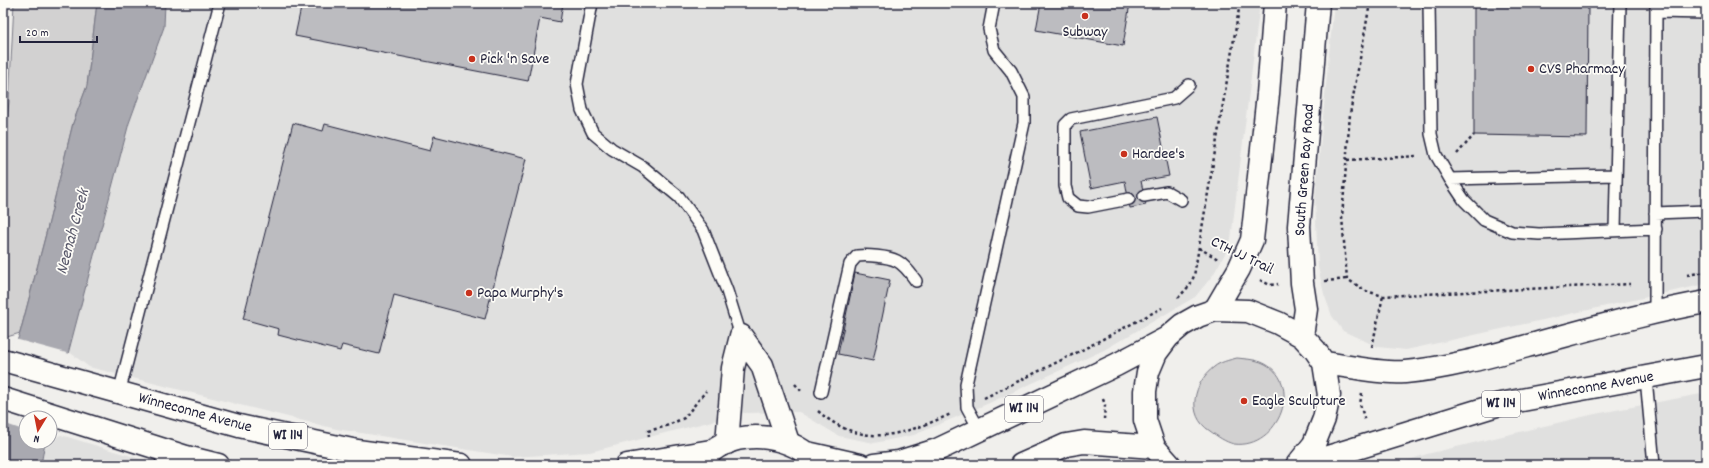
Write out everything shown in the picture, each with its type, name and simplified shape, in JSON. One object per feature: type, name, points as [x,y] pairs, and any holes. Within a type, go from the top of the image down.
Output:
[{"type":"main road","points":[[1215,310],[1239,270],[1252,240],[1255,222],[1275,3]]},
{"type":"main road","name":"South Green Bay Road","points":[[1302,336],[1306,309],[1302,283],[1299,226],[1318,3]]},
{"type":"main road","points":[[1324,363],[1383,371],[1404,372],[1442,367],[1478,360],[1655,311],[1706,302]]},
{"type":"main road","points":[[1170,465],[1154,447],[1145,420],[1145,391],[1148,372],[1156,353],[1168,337],[1182,325],[1198,316],[1215,310],[1248,311],[1278,323],[1302,336],[1316,350],[1324,363],[1329,395],[1324,419],[1314,444],[1297,465]]},
{"type":"main road","points":[[741,336],[762,365],[788,442]]},
{"type":"main road","points":[[713,453],[731,392],[734,368],[741,336]]},
{"type":"main road","name":"WI 114","points":[[874,465],[899,462],[937,450],[1092,376],[1168,337]]},
{"type":"main road","name":"Winneconne Avenue","points":[[5,360],[239,426],[357,451],[461,465]]},
{"type":"main road","name":"Winneconne Avenue","points":[[1302,465],[1500,404],[1706,366]]},
{"type":"main road","points":[[3,399],[54,415],[162,457],[218,465]]},
{"type":"main road","points":[[627,465],[713,453],[748,438],[788,442],[813,459],[860,465]]},
{"type":"main road","points":[[1022,465],[1066,445],[1084,442],[1154,447]]},
{"type":"lane","points":[[119,393],[220,3]]},
{"type":"lane","points":[[592,3],[577,84],[582,110],[593,132],[612,149],[644,167],[678,196],[703,230],[727,291],[741,336]]},
{"type":"lane","points":[[979,429],[967,407],[966,384],[1024,123],[1024,96],[1011,71],[994,50],[989,29],[994,3]]},
{"type":"lane","points":[[1429,3],[1431,134],[1436,155],[1464,200],[1484,220],[1512,232],[1539,234],[1656,229]]},
{"type":"lane","points":[[1615,230],[1620,3]]},
{"type":"lane","points":[[1655,311],[1656,8],[1706,13]]},
{"type":"lane","points":[[1129,199],[1088,207],[1078,206],[1068,198],[1066,186],[1065,125],[1071,119],[1174,98],[1189,85]]},
{"type":"lane","points":[[1450,179],[1616,175]]},
{"type":"lane","points":[[1144,196],[1167,192],[1180,200]]},
{"type":"lane","points":[[1656,213],[1706,211]]},
{"type":"lane","points":[[821,392],[850,264],[857,256],[867,255],[897,261],[909,271],[916,281]]},
{"type":"lane","points":[[1646,378],[1654,465]]},
{"type":"path","points":[[1174,301],[1190,285],[1194,276],[1240,3]]},
{"type":"path","points":[[1370,3],[1350,114],[1342,217],[1346,279],[1366,291],[1383,296],[1630,284]]},
{"type":"path","points":[[1347,160],[1457,154],[1474,135]]},
{"type":"path","name":"CTH JJ Trail","points":[[1198,248],[1270,285],[1346,279]]},
{"type":"path","points":[[1687,275],[1706,272]]},
{"type":"path","points":[[815,408],[839,426],[858,433],[877,436],[902,433],[926,425],[967,407],[1080,351],[1167,305]]},
{"type":"path","points":[[1080,351],[1105,405],[1101,443]]},
{"type":"path","points":[[770,390],[788,381],[792,381],[806,398]]},
{"type":"path","points":[[648,431],[664,427],[684,418],[708,388],[716,388],[731,392]]},
{"type":"shaded area","points":[[14,3],[97,3],[87,86],[73,123],[20,333],[7,337],[3,335],[3,148],[9,102]]},
{"type":"shaded area","points":[[165,3],[1260,3],[1231,239],[1226,252],[1213,275],[1195,297],[1104,350],[987,404],[914,435],[874,443],[839,436],[799,412],[744,413],[590,452],[513,457],[336,429],[89,367],[68,351],[129,123],[164,27]]},
{"type":"shaded area","points":[[1334,3],[1706,3],[1706,284],[1406,350],[1378,347],[1343,331],[1332,316],[1324,294],[1318,267],[1315,199]]},
{"type":"shaded area","points":[[1237,358],[1261,362],[1275,371],[1282,383],[1284,397],[1281,412],[1274,425],[1264,436],[1250,443],[1234,444],[1221,439],[1202,424],[1197,416],[1195,399],[1201,381],[1207,373],[1225,361]]},
{"type":"shaded area","points":[[1706,393],[1706,465],[1393,465],[1427,454],[1595,414]]},
{"type":"shaded area","points":[[61,435],[160,465],[41,465],[44,450],[58,450],[58,436]]},
{"type":"water","name":"Neenah Creek","points":[[97,3],[165,3],[164,27],[129,123],[53,410],[18,410],[18,450],[44,450],[41,465],[3,465],[3,378],[20,333],[73,123],[87,86]]},
{"type":"pier","points":[[15,339],[70,354],[55,410],[18,410],[18,428],[3,423],[3,372]]},
{"type":"building","name":"Pick 'n Save","points":[[302,3],[563,3],[560,22],[540,18],[528,81],[295,36]]},
{"type":"building","points":[[1041,3],[1130,3],[1123,46],[1036,30]]},
{"type":"building","name":"CVS Pharmacy","points":[[1474,3],[1588,3],[1587,137],[1474,135]]},
{"type":"building","name":"Hardee's","points":[[1157,117],[1169,176],[1141,181],[1146,205],[1130,208],[1125,181],[1091,188],[1080,132]]},
{"type":"building","points":[[293,123],[323,131],[325,124],[430,151],[434,136],[526,159],[485,319],[394,295],[379,354],[342,345],[340,351],[278,335],[279,329],[243,319]]},
{"type":"building","points":[[855,273],[890,280],[873,361],[838,354]]},
{"type":"place","name":"Subway","points":[[1085,16]]},
{"type":"place","name":"Pick 'n Save","points":[[472,59]]},
{"type":"place","name":"CVS Pharmacy","points":[[1531,69]]},
{"type":"place","name":"Hardee's","points":[[1124,154]]},
{"type":"place","name":"Papa Murphy's","points":[[469,293]]},
{"type":"place","name":"Eagle Sculpture","points":[[1244,401]]}]
